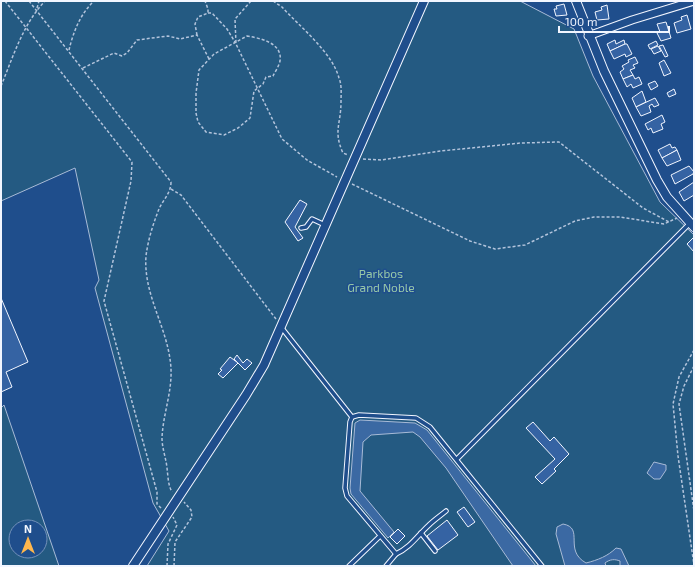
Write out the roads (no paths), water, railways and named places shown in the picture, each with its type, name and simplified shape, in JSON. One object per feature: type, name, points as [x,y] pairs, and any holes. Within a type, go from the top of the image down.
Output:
[{"type":"street","points":[[133,566],[246,395],[264,364],[424,1]]},
{"type":"street","points":[[576,1],[588,36],[657,180],[682,215],[692,225]]},
{"type":"street","points":[[588,36],[632,20],[694,1]]},
{"type":"lane","points":[[301,228],[306,227],[312,219],[325,225]]},
{"type":"lane","points":[[458,459],[692,225]]},
{"type":"lane","points":[[281,326],[352,417]]},
{"type":"lane","points":[[352,417],[364,415],[421,420],[430,427],[458,459],[542,566]]},
{"type":"lane","points":[[352,417],[350,422],[345,488],[348,499],[379,537],[396,554]]},
{"type":"lane","points":[[386,566],[396,554],[410,546],[421,533],[446,511]]},
{"type":"lane","points":[[421,533],[435,551]]},
{"type":"lane","points":[[349,566],[379,537]]},
{"type":"park label","name":"Parkbos Grand Noble","points":[[381,280]]}]
